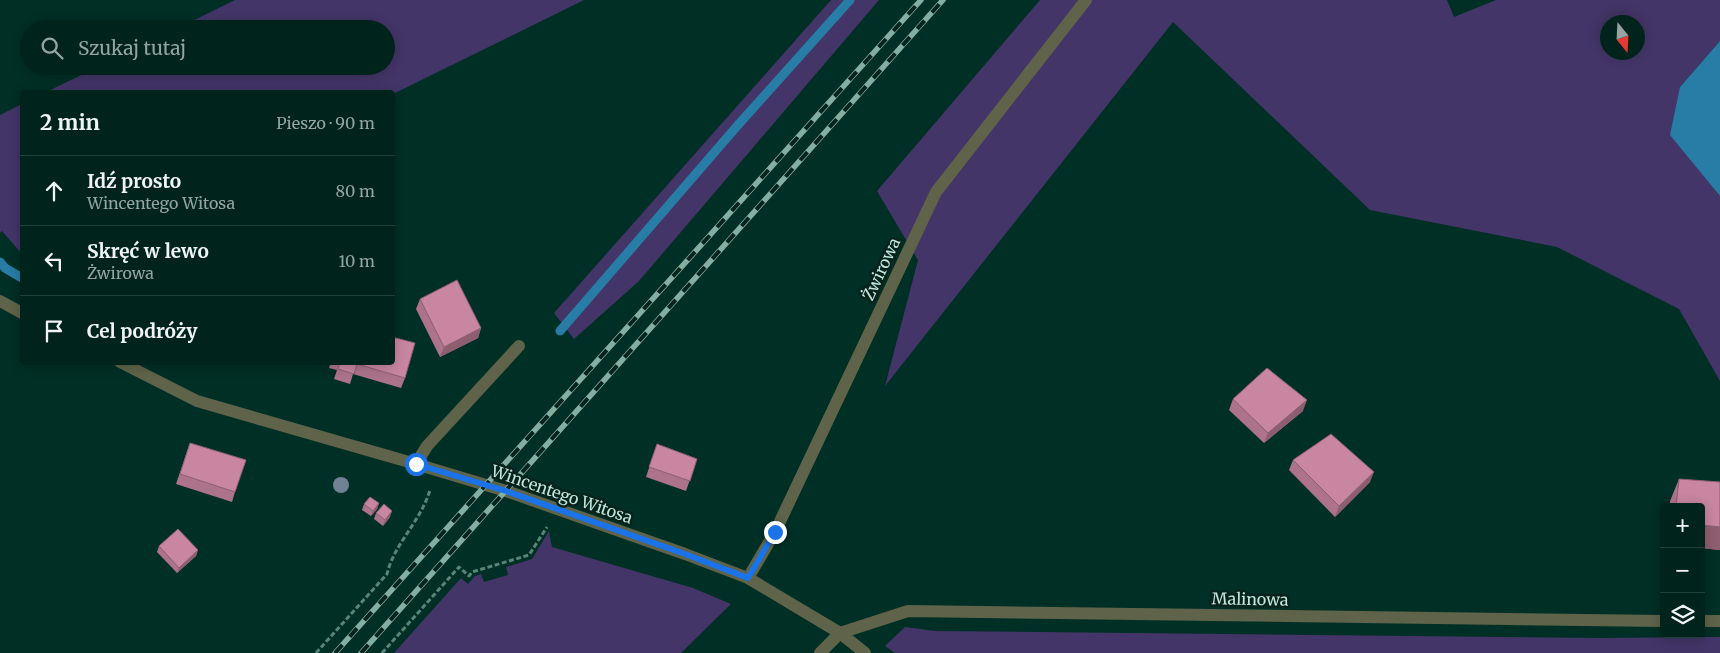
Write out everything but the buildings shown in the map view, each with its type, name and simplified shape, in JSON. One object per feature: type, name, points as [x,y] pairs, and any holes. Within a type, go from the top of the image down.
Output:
[{"type":"street","name":"Żwirowa","points":[[748,578],[775,532],[936,192],[1086,0]]},
{"type":"street","points":[[0,301],[20,312]]},
{"type":"street","points":[[416,464],[427,446],[519,346]]},
{"type":"street","name":"Wincentego Witosa","points":[[126,365],[197,401],[506,491],[748,578],[840,633],[865,653]]},
{"type":"street","name":"Malinowa","points":[[840,633],[908,611],[1660,621]]},
{"type":"street","points":[[1705,621],[1720,621]]},
{"type":"street","points":[[820,653],[840,633]]},
{"type":"path","points":[[316,653],[387,574],[389,563],[426,504],[431,487]]},
{"type":"path","points":[[382,653],[459,567],[469,576],[472,572],[529,555],[547,526]]},
{"type":"shaded area","points":[[235,0],[584,0],[395,93],[395,90],[50,90],[81,75],[395,75],[395,20],[194,20]]},
{"type":"shaded area","points":[[831,0],[879,0],[639,281],[574,339],[554,313]]},
{"type":"shaded area","points":[[1040,0],[1447,0],[1454,17],[1496,0],[1720,0],[1720,41],[1680,87],[1704,175],[1720,196],[1720,381],[1679,309],[1557,247],[1370,210],[1173,22],[885,386],[918,260],[877,191]]},
{"type":"shaded area","points":[[20,105],[20,252],[2,231],[0,233],[0,115]]},
{"type":"shaded area","points":[[549,531],[552,547],[693,588],[731,604],[681,653],[394,653],[461,578],[468,584],[475,576],[481,574],[484,582],[508,575],[506,567],[532,559]]},
{"type":"shaded area","points":[[905,627],[935,631],[1601,638],[1720,637],[1720,653],[895,653],[885,646]]},
{"type":"water","points":[[1720,41],[1720,196],[1670,135],[1680,87]]},
{"type":"waterway","points":[[560,331],[738,125],[850,0]]},
{"type":"waterway","points":[[0,262],[5,268],[20,277]]},
{"type":"railway","points":[[335,653],[921,0]]},
{"type":"railway","points":[[361,653],[943,0]]},
{"type":"route","points":[[416,464],[506,491],[748,578],[775,532]]}]
